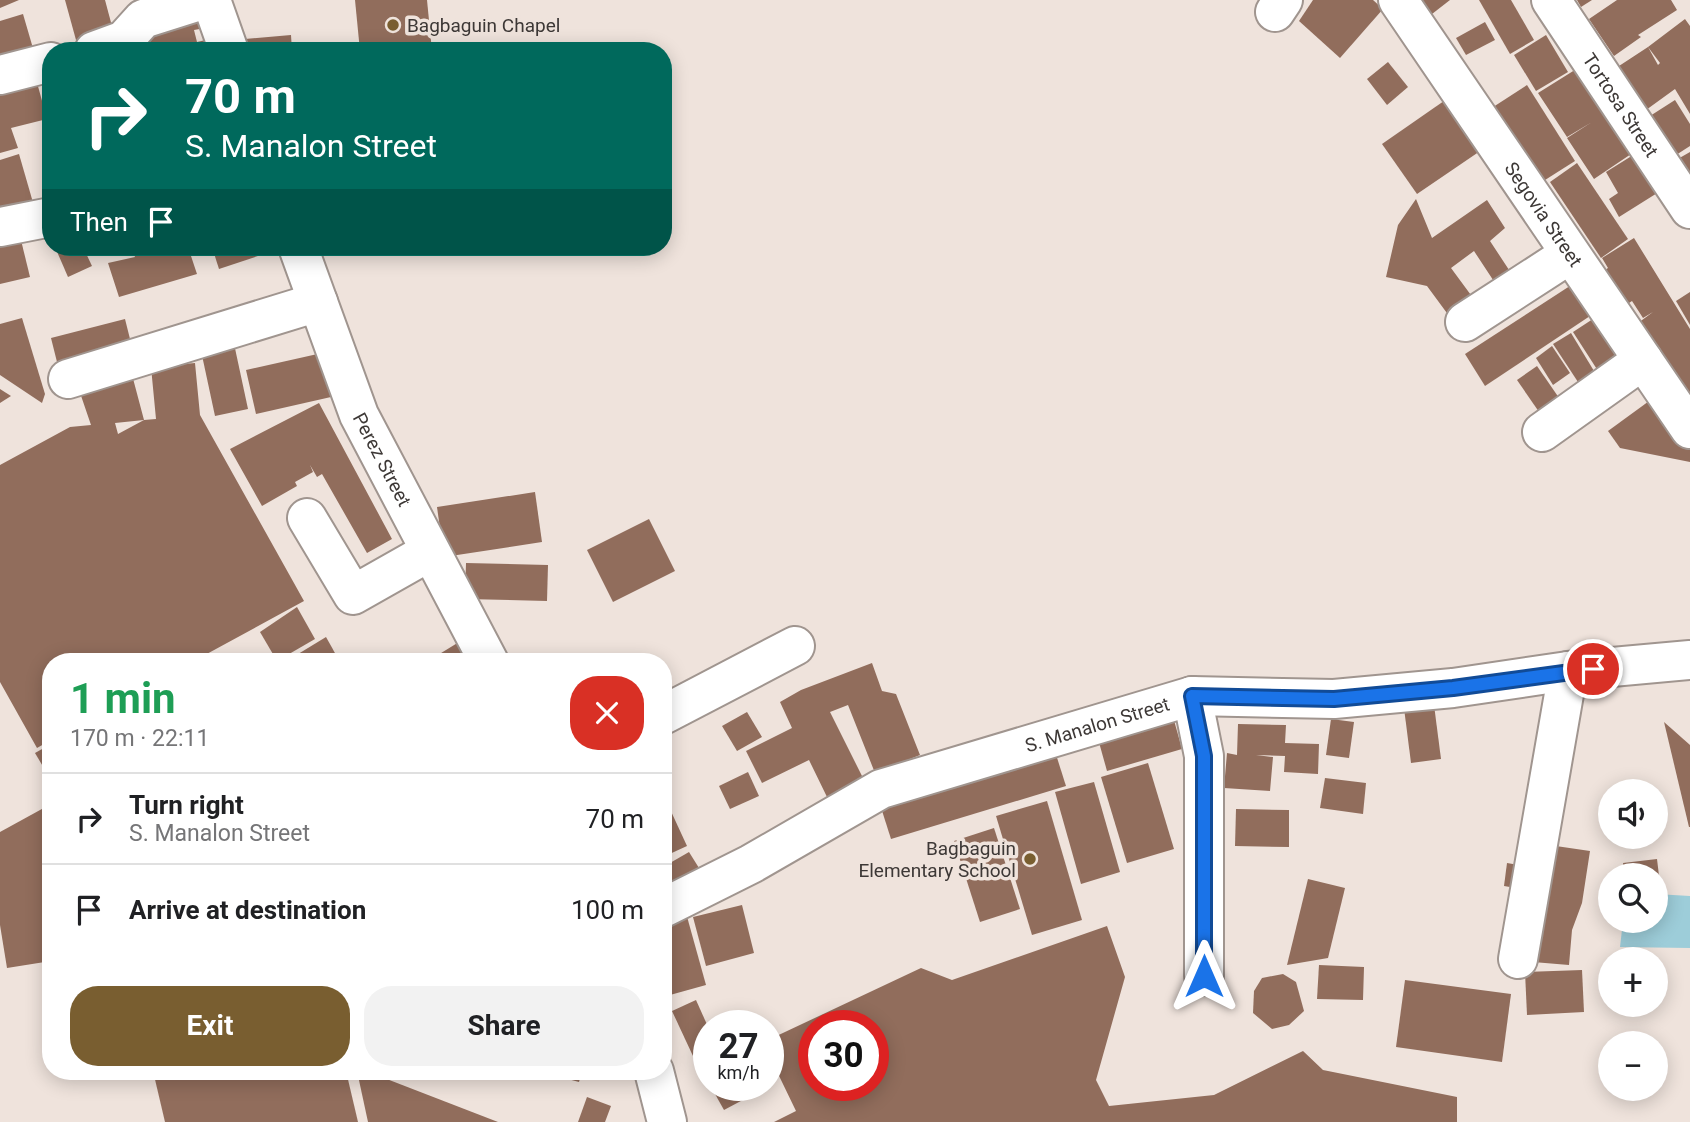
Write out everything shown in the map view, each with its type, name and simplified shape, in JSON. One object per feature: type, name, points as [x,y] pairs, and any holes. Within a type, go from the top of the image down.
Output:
[{"type":"street","points":[[119,42],[150,15],[203,0]]},
{"type":"street","points":[[211,0],[226,42]]},
{"type":"street","name":"Segovia Street","points":[[1398,0],[1690,429]]},
{"type":"street","name":"Tortosa Street","points":[[1550,0],[1690,209]]},
{"type":"street","points":[[0,75],[42,64]]},
{"type":"street","points":[[0,227],[42,219]]},
{"type":"street","points":[[1465,323],[1570,254]]},
{"type":"street","name":"Perez Street","points":[[301,256],[359,415],[484,653]]},
{"type":"street","points":[[68,379],[317,302]]},
{"type":"street","points":[[1542,432],[1643,360]]},
{"type":"street","points":[[307,518],[353,595],[429,552]]},
{"type":"street","points":[[672,710],[795,646]]},
{"type":"street","name":"S. Manalon Street","points":[[672,904],[751,864],[881,789],[1192,696],[1334,699],[1453,688],[1568,671],[1690,660]]},
{"type":"street","points":[[1518,959],[1568,671]]},
{"type":"street","points":[[1192,696],[1204,756],[1204,976]]},
{"type":"street","points":[[656,1080],[667,1122]]},
{"type":"water","points":[[1668,895],[1690,896],[1690,948],[1620,947],[1622,933],[1668,933]]},
{"type":"building","points":[[0,0],[19,0],[0,8]]},
{"type":"building","points":[[65,0],[105,0],[113,30],[76,40]]},
{"type":"building","name":"Bagbaguin Chapel","points":[[355,0],[427,0],[431,42],[359,42]]},
{"type":"building","points":[[1313,0],[1373,0],[1383,9],[1340,58],[1299,21]]},
{"type":"building","points":[[1422,0],[1450,0],[1432,14]]},
{"type":"building","points":[[1479,0],[1511,0],[1534,40],[1510,54]]},
{"type":"building","points":[[1577,0],[1592,0],[1581,7]]},
{"type":"building","points":[[1617,0],[1671,0],[1677,10],[1638,35],[1641,37],[1614,56],[1589,19]]},
{"type":"building","points":[[199,5],[205,28],[194,30],[197,42],[142,42],[141,38]]},
{"type":"building","points":[[23,14],[37,62],[0,73],[0,21]]},
{"type":"building","points":[[1685,19],[1690,26],[1690,114],[1675,89],[1646,110],[1619,66]]},
{"type":"building","points":[[1485,22],[1495,40],[1466,55],[1456,38]]},
{"type":"building","points":[[291,35],[291,42],[234,42]]},
{"type":"building","points":[[1546,35],[1568,72],[1536,91],[1514,55]]},
{"type":"building","points":[[214,38],[215,42],[197,42]]},
{"type":"building","points":[[1388,62],[1408,87],[1387,105],[1367,79]]},
{"type":"building","points":[[1578,68],[1637,150],[1594,179],[1567,138],[1592,122],[1567,137],[1538,93]]},
{"type":"building","points":[[36,79],[42,101],[42,120],[11,128],[18,148],[0,153],[0,88]]},
{"type":"building","points":[[1527,85],[1575,161],[1534,187],[1487,111]]},
{"type":"building","points":[[1454,94],[1489,145],[1417,194],[1382,144]]},
{"type":"building","points":[[1675,100],[1690,124],[1690,146],[1676,155],[1650,116]]},
{"type":"building","points":[[1638,152],[1662,190],[1619,217],[1609,199],[1618,193],[1606,172]]},
{"type":"building","points":[[1690,152],[1690,183],[1676,160]]},
{"type":"building","points":[[19,154],[34,206],[0,216],[0,160]]},
{"type":"building","points":[[1577,163],[1628,239],[1601,258],[1550,182]]},
{"type":"building","points":[[1416,199],[1432,238],[1487,200],[1505,228],[1490,241],[1515,279],[1499,289],[1474,251],[1451,268],[1479,306],[1455,324],[1427,286],[1386,277],[1398,225]]},
{"type":"building","points":[[19,232],[30,277],[0,284],[0,237]]},
{"type":"building","points":[[1634,238],[1690,329],[1690,404],[1634,326],[1653,312],[1643,318],[1632,301],[1620,309],[1599,274],[1608,268],[1602,258]]},
{"type":"building","points":[[59,256],[87,256],[92,266],[68,277]]},
{"type":"building","points":[[191,256],[197,274],[119,297],[108,263],[135,257]]},
{"type":"building","points":[[215,256],[258,256],[219,269]]},
{"type":"building","points":[[1576,282],[1596,312],[1485,386],[1465,354]]},
{"type":"building","points":[[1690,292],[1690,325],[1676,301]]},
{"type":"building","points":[[1596,317],[1623,358],[1600,374],[1573,332]]},
{"type":"building","points":[[22,318],[45,394],[42,403],[0,375],[0,324]]},
{"type":"building","points":[[125,319],[134,355],[60,374],[51,338]]},
{"type":"building","points":[[1571,333],[1594,371],[1578,382],[1553,344]]},
{"type":"building","points":[[233,339],[248,409],[215,416],[200,346]]},
{"type":"building","points":[[1552,346],[1570,373],[1553,385],[1536,358]]},
{"type":"building","points":[[322,353],[331,397],[256,414],[246,370]]},
{"type":"building","points":[[195,363],[200,415],[304,601],[209,653],[42,653],[42,745],[37,748],[0,682],[0,465],[70,427],[91,425],[76,381],[131,371],[144,420],[156,419],[151,367]],"holes":[[[144,420],[118,434],[115,423]]]},
{"type":"building","points":[[1537,366],[1566,408],[1546,422],[1517,380]]},
{"type":"building","points":[[0,389],[11,396],[0,403]]},
{"type":"building","points":[[1656,396],[1690,443],[1690,462],[1620,448],[1608,431]]},
{"type":"building","points":[[319,403],[392,539],[367,553],[322,474],[317,477],[310,465],[313,472],[295,482],[297,486],[262,506],[230,449]]},
{"type":"building","points":[[535,492],[542,542],[444,557],[437,507]]},
{"type":"building","points":[[649,519],[675,571],[613,602],[587,550]]},
{"type":"building","points":[[466,563],[548,565],[547,601],[465,599]]},
{"type":"building","points":[[297,607],[315,639],[291,653],[272,653],[260,632]]},
{"type":"building","points":[[326,637],[335,653],[300,653]]},
{"type":"building","points":[[459,642],[465,653],[441,653]]},
{"type":"building","points":[[872,663],[882,691],[896,694],[920,755],[875,773],[848,705],[830,712],[864,780],[828,799],[809,760],[762,783],[746,751],[792,728],[780,702],[801,690]]},
{"type":"building","points":[[1434,705],[1441,759],[1411,763],[1404,708]]},
{"type":"building","points":[[1170,706],[1182,749],[1107,771],[1095,728]]},
{"type":"building","points":[[747,712],[762,737],[737,751],[722,726]]},
{"type":"building","points":[[1331,719],[1354,722],[1349,758],[1326,755]]},
{"type":"building","points":[[1664,722],[1690,745],[1690,827],[1689,827]]},
{"type":"building","points":[[1238,724],[1286,725],[1285,743],[1319,744],[1318,774],[1284,772],[1285,756],[1256,755],[1273,757],[1270,791],[1224,788],[1227,753],[1237,755]]},
{"type":"building","points":[[1052,742],[1066,786],[891,839],[877,795]]},
{"type":"building","points":[[42,749],[42,765],[35,753]]},
{"type":"building","points":[[1148,763],[1174,849],[1127,863],[1101,777]]},
{"type":"building","points":[[748,772],[759,796],[730,809],[719,786]]},
{"type":"building","points":[[1325,778],[1366,783],[1363,814],[1320,808]]},
{"type":"building","points":[[1094,782],[1120,872],[1081,884],[1055,792]]},
{"type":"building","points":[[1047,801],[1082,920],[1032,935],[996,816]]},
{"type":"building","points":[[42,809],[42,962],[7,968],[0,925],[0,832]]},
{"type":"building","points":[[1236,809],[1289,810],[1289,847],[1235,846]]},
{"type":"building","points":[[672,814],[687,846],[672,853]]},
{"type":"building","points":[[994,828],[1020,909],[980,922],[954,841]]},
{"type":"building","points":[[1549,845],[1590,851],[1582,903],[1572,930],[1569,965],[1533,962]]},
{"type":"building","points":[[689,852],[704,876],[672,894],[672,862]]},
{"type":"building","points":[[1657,859],[1657,863],[1623,863]]},
{"type":"building","points":[[1507,863],[1530,867],[1527,890],[1504,886]]},
{"type":"building","points":[[1308,879],[1345,888],[1328,958],[1287,965]]},
{"type":"building","points":[[742,905],[754,953],[706,966],[693,917]]},
{"type":"building","points":[[686,913],[706,985],[672,994],[672,917]]},
{"type":"building","points":[[1107,926],[1125,977],[1096,1080],[1109,1106],[1214,1095],[1303,1051],[1323,1070],[1457,1097],[1457,1122],[774,1122],[796,1111],[784,1086],[784,1032],[798,1026],[798,1101],[889,1101],[889,1010],[832,1010],[921,968],[952,980]]},
{"type":"building","points":[[1319,965],[1364,967],[1363,1000],[1317,999]]},
{"type":"building","points":[[1582,970],[1584,1012],[1527,1015],[1525,972]]},
{"type":"building","points":[[1283,974],[1296,982],[1304,1011],[1289,1025],[1272,1029],[1253,1013],[1254,991],[1262,978]]},
{"type":"building","points":[[1405,980],[1511,994],[1502,1062],[1396,1047]]},
{"type":"building","points":[[696,1000],[700,1010],[693,1010],[693,1056],[672,1011]]},
{"type":"building","points":[[155,1080],[348,1080],[358,1122],[165,1122]]},
{"type":"building","points":[[359,1080],[389,1080],[498,1122],[368,1122]]},
{"type":"building","points":[[587,1097],[611,1106],[605,1122],[578,1122]]},
{"type":"building","points":[[719,1101],[741,1101],[724,1110]]},
{"type":"place","name":"Bagbaguin Chapel","points":[[393,25]]},
{"type":"place","name":"Bagbaguin Elementary School","points":[[1030,859]]},
{"type":"route","points":[[1204,976],[1204,756],[1192,696],[1334,699],[1453,688],[1593,669]]}]
